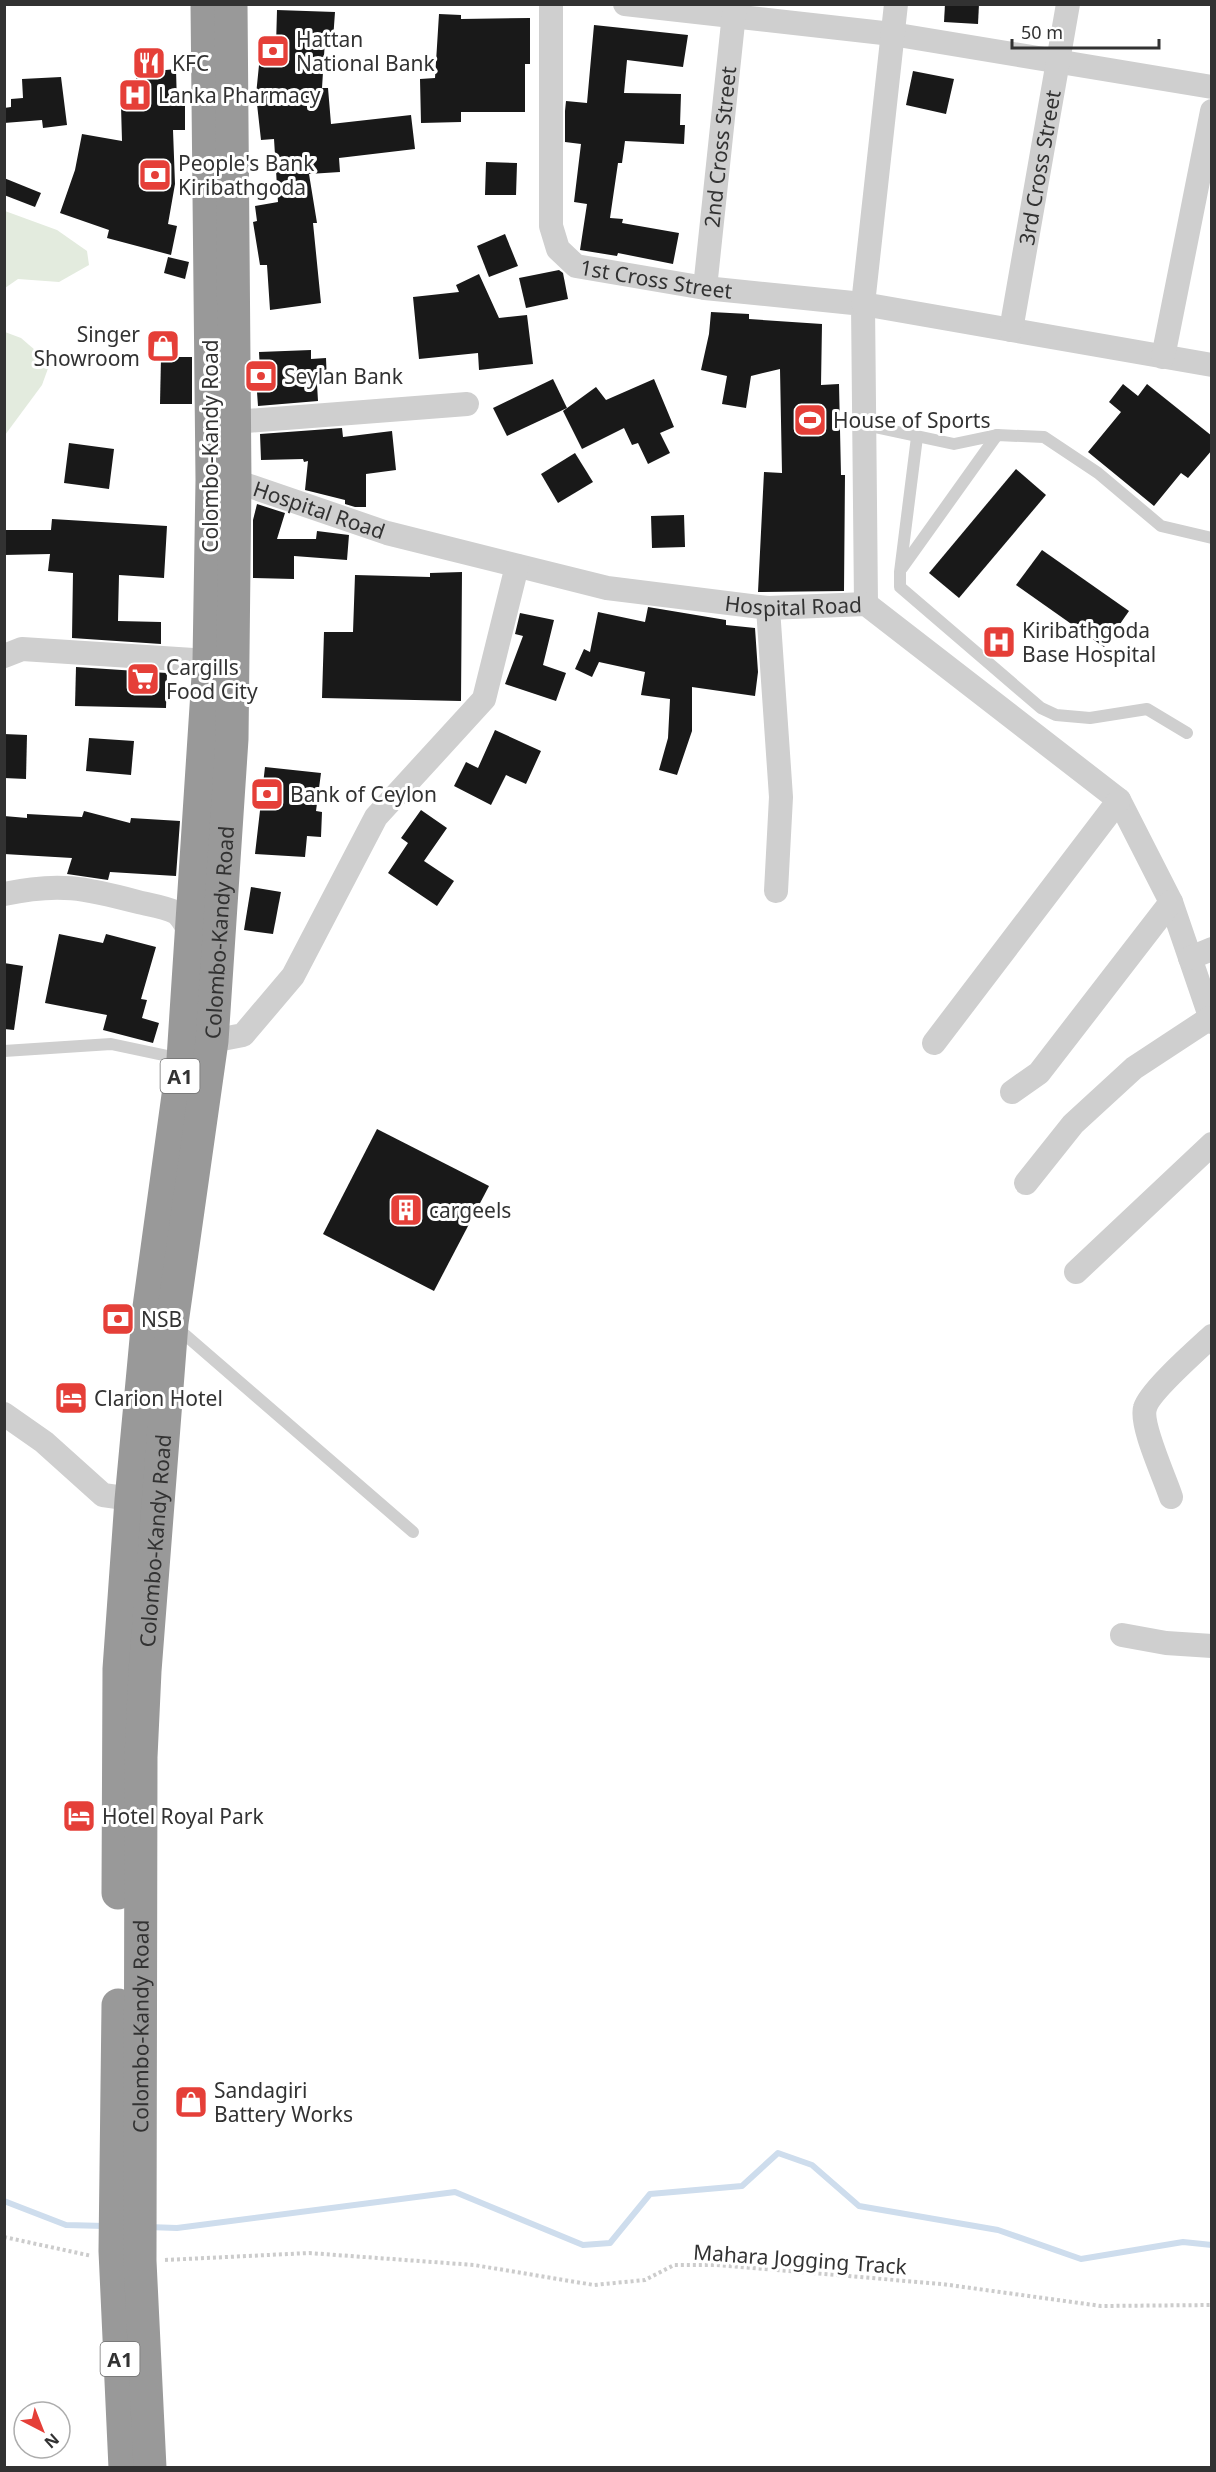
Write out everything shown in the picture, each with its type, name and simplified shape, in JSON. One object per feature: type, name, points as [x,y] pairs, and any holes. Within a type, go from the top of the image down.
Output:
[{"type":"highway","name":"Colombo-Kandy Road","points":[[125,2468],[128,2144],[141,1757],[149,1307],[183,1059],[206,936],[232,740],[207,4]]},
{"type":"highway","name":"Colombo-Kandy Road","points":[[144,1501],[212,1041],[206,936],[209,661],[224,480],[234,422],[231,4]]},
{"type":"highway","name":"Colombo-Kandy Road","points":[[128,2256],[150,2468]]},
{"type":"street","name":"1st Cross Street","points":[[551,4],[551,225],[558,249],[576,266],[705,288],[863,304],[1212,365]]},
{"type":"street","points":[[625,4],[735,11],[892,34],[1212,87]]},
{"type":"street","points":[[866,604],[863,304],[896,4]]},
{"type":"street","name":"3rd Cross Street","points":[[1011,330],[1068,4]]},
{"type":"street","name":"2nd Cross Street","points":[[705,288],[735,11]]},
{"type":"street","points":[[1163,357],[1212,111]]},
{"type":"street","points":[[234,422],[467,404]]},
{"type":"street","name":"Hospital Road","points":[[224,480],[387,533],[607,588],[768,608],[866,604],[1119,800],[1171,902],[1201,953],[1211,1020]]},
{"type":"street","points":[[212,1041],[243,1035],[293,976],[376,817],[484,699],[517,566]]},
{"type":"street","points":[[768,608],[781,797],[776,891]]},
{"type":"street","points":[[4,656],[22,649],[209,661]]},
{"type":"street","points":[[934,1044],[1119,800]]},
{"type":"street","points":[[4,894],[31,888],[66,886],[112,895],[177,912],[206,936]]},
{"type":"street","points":[[1012,1092],[1039,1073],[1171,902]]},
{"type":"street","points":[[1026,1183],[1073,1124],[1134,1068],[1211,1020]]},
{"type":"street","points":[[1076,1272],[1212,1144]]},
{"type":"street","points":[[1171,1497],[1145,1422],[1145,1407],[1157,1391],[1212,1336]]},
{"type":"street","points":[[4,1414],[44,1442],[103,1495],[144,1501]]},
{"type":"street","points":[[1122,1635],[1166,1643],[1212,1646]]},
{"type":"lane","points":[[865,425],[954,444],[997,435],[1044,437],[1098,473],[1161,526],[1212,538]]},
{"type":"lane","points":[[900,572],[997,435]]},
{"type":"lane","points":[[917,437],[900,587],[1041,708],[1056,715],[1090,718],[1147,709],[1187,733]]},
{"type":"lane","points":[[4,1051],[111,1044],[183,1059]]},
{"type":"lane","points":[[172,1323],[413,1532]]},
{"type":"path","name":"Mahara Jogging Track","points":[[4,2237],[128,2256],[309,2253],[474,2265],[594,2285],[645,2280],[674,2265],[717,2265],[942,2284],[1101,2306],[1212,2305]]},
{"type":"shaded area","points":[[5,211],[57,230],[87,251],[89,265],[59,282],[18,279],[5,288]]},
{"type":"shaded area","points":[[5,332],[21,338],[50,363],[42,385],[5,435]]},
{"type":"building","points":[[945,4],[979,4],[978,24],[944,22]]},
{"type":"building","points":[[277,10],[335,12],[333,40],[325,40],[322,88],[328,88],[331,124],[411,115],[415,149],[339,158],[340,172],[309,174],[317,223],[313,223],[321,303],[270,310],[267,265],[260,265],[253,222],[257,221],[255,206],[278,202],[274,139],[261,140],[256,95],[261,45],[276,46]]},
{"type":"building","points":[[439,14],[461,15],[461,19],[530,18],[530,64],[525,64],[525,112],[461,112],[461,122],[421,123],[420,79],[435,78]]},
{"type":"building","points":[[594,25],[688,35],[683,67],[627,60],[624,93],[681,94],[680,125],[685,125],[684,144],[625,141],[622,163],[618,163],[610,218],[623,219],[622,223],[679,233],[673,264],[618,253],[617,256],[580,250],[587,204],[574,202],[581,144],[565,142],[565,111],[566,101],[587,103]]},
{"type":"building","points":[[176,69],[177,105],[185,105],[185,130],[173,130],[175,184],[168,224],[177,226],[171,255],[107,238],[109,230],[60,213],[75,170],[82,134],[122,141],[121,106],[137,106],[136,73]]},
{"type":"building","points":[[913,71],[954,79],[946,114],[906,105]]},
{"type":"building","points":[[61,77],[67,125],[43,128],[42,120],[4,123],[4,108],[11,107],[11,99],[23,98],[22,79]]},
{"type":"building","points":[[486,162],[517,163],[516,195],[485,195]]},
{"type":"building","points":[[4,178],[41,193],[35,207],[4,195]]},
{"type":"building","points":[[505,234],[518,266],[489,277],[477,246]]},
{"type":"building","points":[[168,257],[189,262],[185,279],[164,273]]},
{"type":"building","points":[[559,270],[563,273],[568,299],[526,308],[519,278]]},
{"type":"building","points":[[479,274],[499,318],[527,315],[533,364],[479,370],[478,353],[419,359],[413,297],[459,292],[456,285]]},
{"type":"building","points":[[711,312],[749,314],[749,319],[822,324],[821,385],[839,384],[841,475],[845,475],[844,591],[758,592],[764,472],[782,473],[780,369],[751,376],[746,408],[722,404],[727,376],[701,370]]},
{"type":"building","points":[[311,350],[311,359],[326,358],[327,383],[317,384],[318,401],[258,406],[257,392],[261,391],[259,352]]},
{"type":"building","points":[[161,357],[192,357],[192,404],[160,404]]},
{"type":"building","points":[[553,379],[567,408],[507,436],[493,408]]},
{"type":"building","points":[[654,379],[674,427],[660,433],[670,453],[648,464],[638,443],[632,445],[624,428],[582,449],[563,411],[596,387],[606,400]]},
{"type":"building","points":[[1123,384],[1138,396],[1147,384],[1212,436],[1212,450],[1188,478],[1181,473],[1154,506],[1088,452],[1121,412],[1109,402]]},
{"type":"building","points":[[342,428],[343,437],[392,431],[396,470],[366,474],[366,507],[355,507],[345,504],[345,500],[305,490],[308,461],[304,462],[303,459],[261,460],[260,434]]},
{"type":"building","points":[[69,443],[114,449],[109,489],[64,483]]},
{"type":"building","points":[[575,453],[593,482],[558,503],[541,474]]},
{"type":"building","points":[[1016,469],[1046,495],[959,598],[929,573]]},
{"type":"building","points":[[257,504],[285,513],[277,539],[316,539],[317,531],[349,535],[347,560],[294,556],[294,579],[253,578],[253,520]]},
{"type":"building","points":[[684,515],[685,547],[652,548],[651,516]]},
{"type":"building","points":[[52,519],[167,526],[164,578],[119,575],[118,621],[161,622],[161,644],[72,638],[73,573],[48,571],[50,554],[4,555],[4,530],[51,530]]},
{"type":"building","points":[[1042,550],[1129,611],[1104,647],[1016,585]]},
{"type":"building","points":[[462,572],[461,701],[322,698],[324,632],[353,632],[355,575],[430,577],[430,573]]},
{"type":"building","points":[[648,607],[726,620],[726,625],[755,628],[758,672],[755,696],[692,687],[692,731],[677,775],[659,770],[668,738],[670,699],[641,695],[645,672],[599,662],[592,677],[575,669],[584,649],[590,652],[598,612],[645,622]]},
{"type":"building","points":[[520,613],[554,620],[543,665],[566,673],[556,701],[505,684],[523,636],[515,634]]},
{"type":"building","points":[[76,667],[167,673],[166,708],[75,706]]},
{"type":"building","points":[[495,730],[541,751],[526,784],[506,775],[491,805],[454,786],[466,762],[478,768]]},
{"type":"building","points":[[4,734],[27,735],[26,779],[4,778]]},
{"type":"building","points":[[89,738],[134,741],[131,775],[86,771]]},
{"type":"building","points":[[265,767],[321,773],[316,811],[322,812],[321,837],[307,836],[305,857],[255,854]]},
{"type":"building","points":[[421,810],[447,828],[424,861],[454,881],[437,906],[388,873],[408,843],[401,838]]},
{"type":"building","points":[[84,811],[130,823],[131,818],[180,821],[176,876],[110,872],[108,880],[67,874],[72,858],[4,854],[4,816],[27,818],[27,814],[82,817]]},
{"type":"building","points":[[251,887],[281,892],[273,934],[244,930]]},
{"type":"building","points":[[59,934],[103,943],[106,934],[156,947],[141,999],[147,1000],[142,1018],[159,1023],[153,1043],[103,1030],[107,1015],[45,1003]]},
{"type":"building","points":[[4,963],[23,966],[14,1030],[4,1029]]},
{"type":"building","name":"cargeels","points":[[377,1129],[489,1186],[434,1291],[323,1234]]},
{"type":"waterway","points":[[148,2227],[177,2228],[455,2192],[583,2245],[610,2243],[650,2194],[742,2186],[778,2153],[812,2165],[859,2206],[998,2230],[1081,2259],[1183,2242],[1212,2245]]},
{"type":"waterway","points":[[4,2201],[66,2225],[105,2226]]},
{"type":"place","name":"Hattan National Bank","points":[[273,51]]},
{"type":"place","name":"KFC","points":[[149,63]]},
{"type":"place","name":"Lanka Pharmacy","points":[[135,95]]},
{"type":"place","name":"People's Bank Kiribathgoda","points":[[155,175]]},
{"type":"place","name":"Singer Showroom","points":[[163,346]]},
{"type":"place","name":"Seylan Bank","points":[[261,376]]},
{"type":"place","name":"House of Sports","points":[[810,420]]},
{"type":"place","name":"Kiribathgoda Base Hospital","points":[[999,642]]},
{"type":"place","name":"Cargills Food City","points":[[143,679]]},
{"type":"place","name":"Bank of Ceylon","points":[[267,794]]},
{"type":"place","name":"cargeels","points":[[406,1210]]},
{"type":"place","name":"NSB","points":[[118,1319]]},
{"type":"place","name":"Clarion Hotel","points":[[71,1398]]},
{"type":"place","name":"Hotel Royal Park","points":[[79,1816]]},
{"type":"place","name":"Sandagiri Battery Works","points":[[191,2102]]}]
